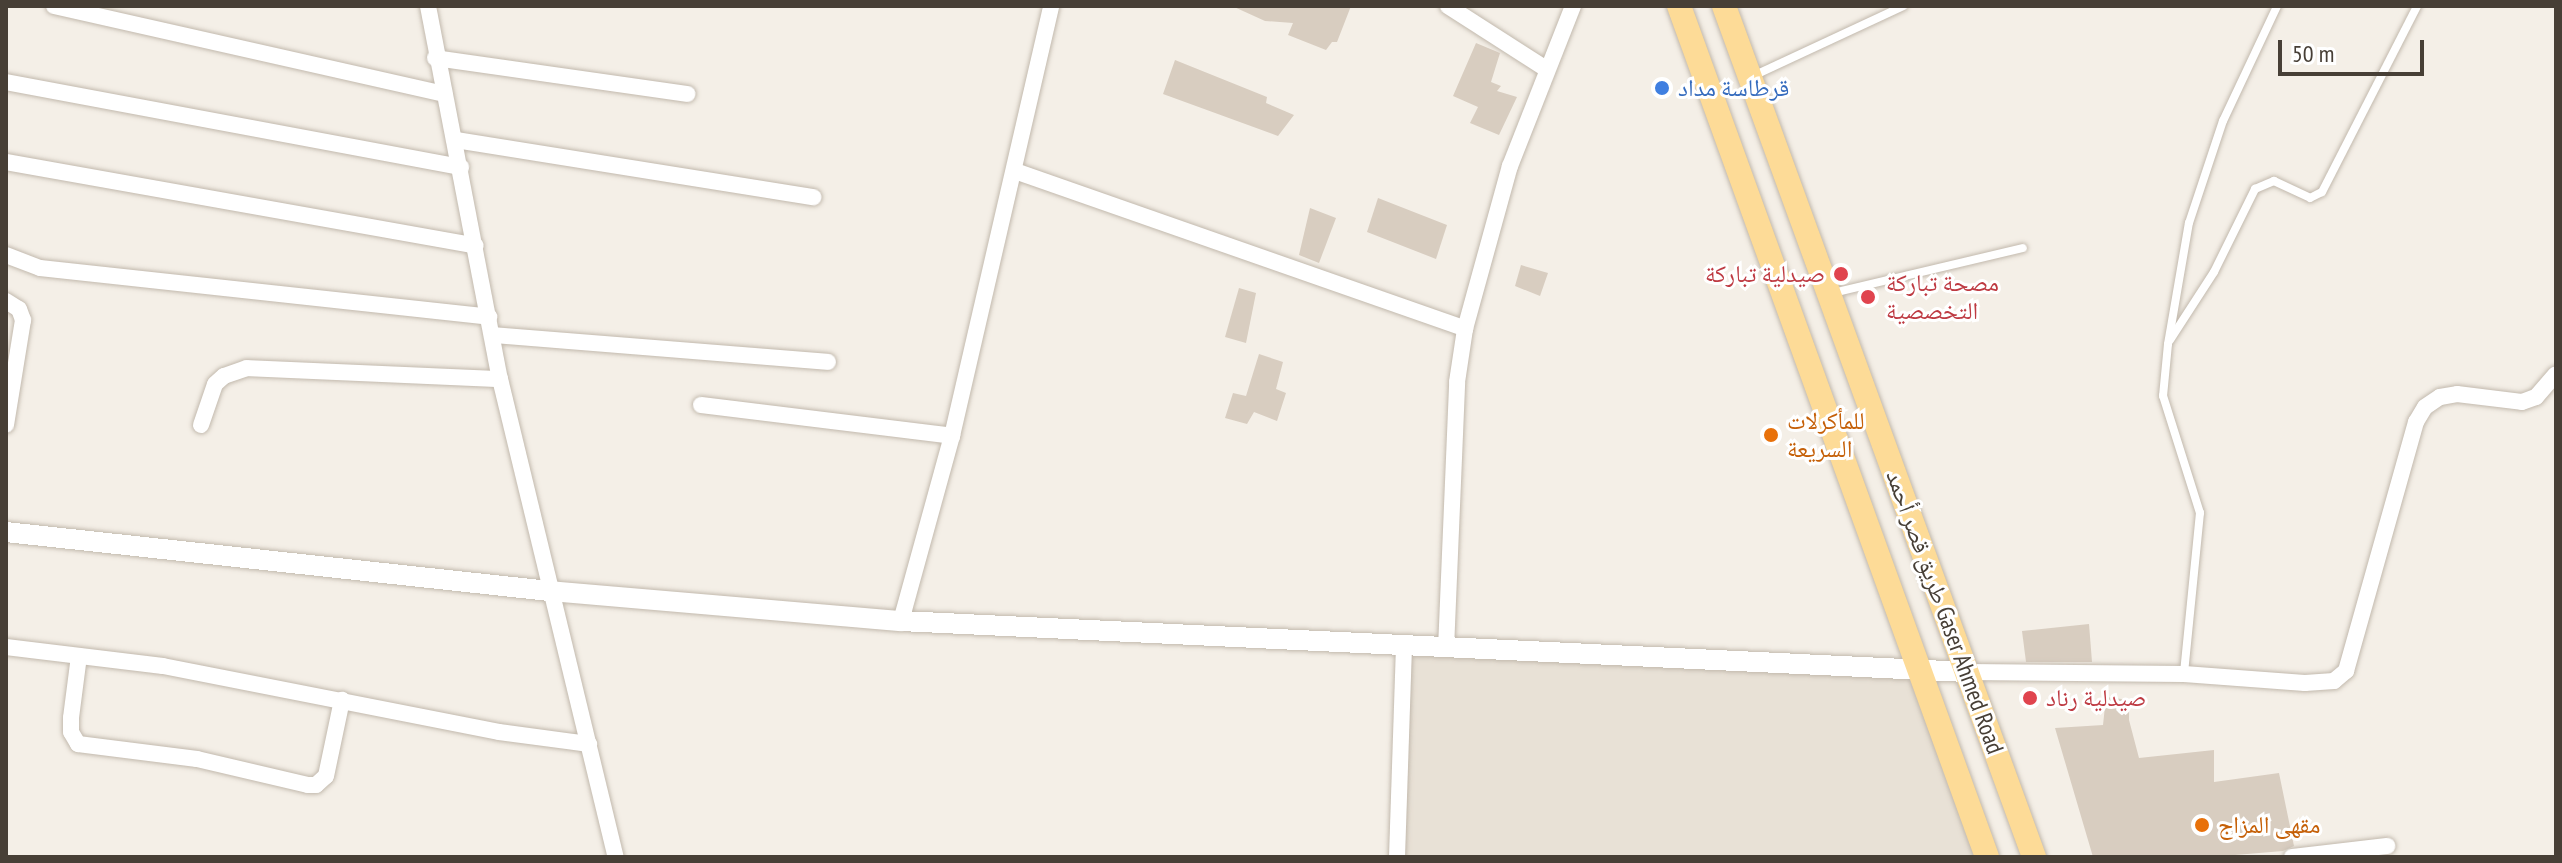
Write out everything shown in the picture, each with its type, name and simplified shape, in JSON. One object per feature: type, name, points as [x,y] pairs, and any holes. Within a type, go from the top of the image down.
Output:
[{"type":"main road","name":"طريق قصر أحمد Gaser Ahmed Road","points":[[1679,6],[1987,857]]},
{"type":"main road","name":"طريق قصر أحمد Gaser Ahmed Road","points":[[1724,6],[2034,857]]},
{"type":"street","points":[[54,6],[444,94]]},
{"type":"street","points":[[428,6],[435,58],[456,140],[500,379],[616,857]]},
{"type":"street","points":[[901,621],[952,436],[1051,6]]},
{"type":"street","points":[[1448,6],[1546,69]]},
{"type":"street","points":[[1446,649],[1457,382],[1465,329],[1495,210],[1546,69],[1573,6]]},
{"type":"street","points":[[435,58],[687,94]]},
{"type":"street","points":[[6,82],[461,167]]},
{"type":"street","points":[[456,140],[813,197]]},
{"type":"street","points":[[6,162],[476,246]]},
{"type":"street","points":[[1015,171],[1465,329]]},
{"type":"street","points":[[6,255],[40,268],[489,317]]},
{"type":"street","points":[[6,301],[19,309],[23,320],[6,425]]},
{"type":"street","points":[[493,335],[828,362]]},
{"type":"street","points":[[201,425],[215,384],[224,376],[247,368],[500,379]]},
{"type":"street","points":[[6,532],[549,591],[901,621],[1446,649],[1967,672],[2184,674],[2305,683],[2341,678],[2346,671],[2379,565],[2416,422],[2425,407],[2440,397],[2457,394],[2522,402],[2536,397],[2556,374]]},
{"type":"street","points":[[701,405],[952,436]]},
{"type":"street","points":[[6,647],[163,666],[499,732],[589,744]]},
{"type":"street","points":[[1397,857],[1404,647]]},
{"type":"street","points":[[79,656],[71,718],[71,732],[78,744],[197,759],[308,785],[316,785],[326,776],[342,700]]},
{"type":"street","points":[[2292,857],[2387,846]]},
{"type":"lane","points":[[1750,77],[1903,6]]},
{"type":"lane","points":[[2184,674],[2200,513],[2163,396],[2168,344],[2189,223],[2223,121],[2277,6]]},
{"type":"lane","points":[[2168,344],[2214,272],[2255,189],[2274,181],[2310,198],[2322,192],[2417,6]]},
{"type":"lane","points":[[1828,295],[2023,248]]},
{"type":"shaded area","points":[[1404,647],[1918,669],[1987,857],[1397,857]]},
{"type":"building","points":[[1232,6],[1351,6],[1337,42],[1332,42],[1326,50],[1288,35],[1293,23],[1265,21]]},
{"type":"building","points":[[1476,43],[1500,53],[1491,82],[1501,86],[1497,91],[1517,97],[1499,135],[1470,123],[1478,107],[1453,96]]},
{"type":"building","points":[[1175,60],[1267,97],[1266,103],[1294,115],[1278,136],[1163,94]]},
{"type":"building","points":[[1378,198],[1447,225],[1436,259],[1367,232]]},
{"type":"building","points":[[1310,208],[1336,218],[1319,263],[1299,255]]},
{"type":"building","points":[[1521,265],[1548,273],[1540,296],[1515,286]]},
{"type":"building","points":[[1239,288],[1256,293],[1246,343],[1225,337]]},
{"type":"building","points":[[1259,354],[1283,362],[1276,389],[1286,393],[1277,421],[1254,412],[1247,424],[1225,418],[1233,393],[1246,396]]},
{"type":"building","points":[[2089,624],[2092,662],[2026,662],[2022,631]]},
{"type":"building","points":[[2106,697],[2129,700],[2129,720],[2139,758],[2214,750],[2214,782],[2279,773],[2294,846],[2283,851],[2211,857],[2093,857],[2055,728],[2103,725]]},
{"type":"place","name":"قرطاسة مداد","points":[[1662,88]]},
{"type":"place","name":"صيدلية تباركة","points":[[1841,274]]},
{"type":"place","name":"مصحة تباركة التخصصية","points":[[1868,297]]},
{"type":"place","name":"للمأكرلات السريعة","points":[[1771,435]]},
{"type":"place","name":"صيدلية رناد","points":[[2030,698]]},
{"type":"place","name":"مقهى المزاج","points":[[2202,825]]}]
